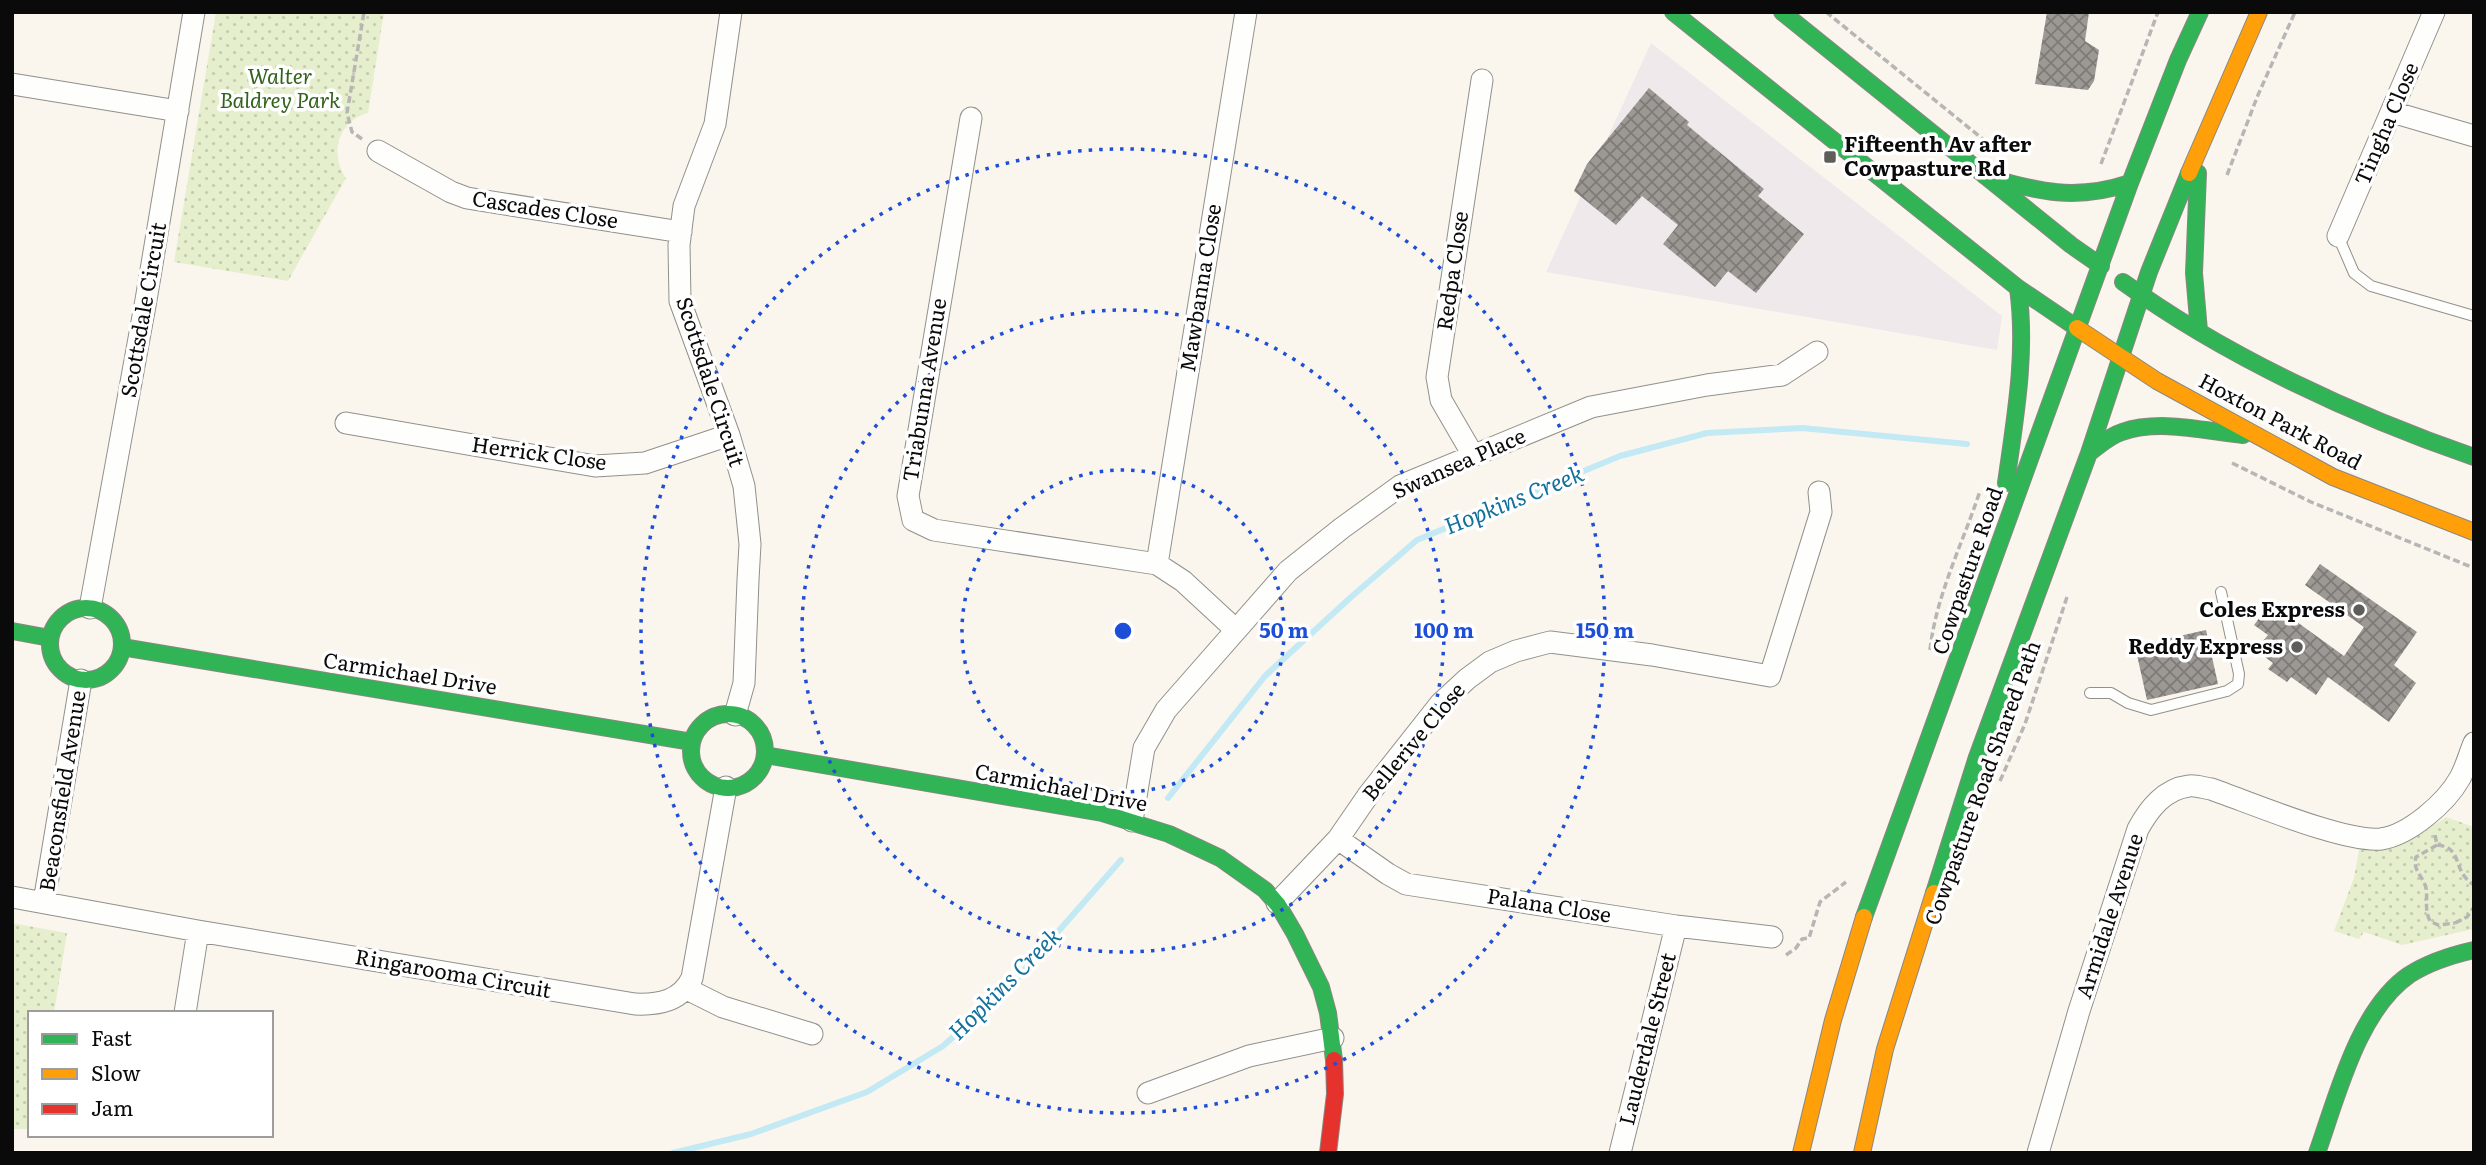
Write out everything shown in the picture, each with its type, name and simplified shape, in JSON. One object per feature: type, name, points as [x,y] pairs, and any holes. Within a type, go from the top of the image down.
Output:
[{"type":"main road","name":"Hoxton Park Road","points":[[1674,12],[2018,288],[2119,357],[2255,436],[2333,477],[2474,532]]},
{"type":"main road","name":"Hoxton Park Road","points":[[1782,12],[2071,245],[2167,314],[2299,385],[2413,436],[2474,457]]},
{"type":"main road","name":"Cowpasture Road","points":[[1801,1153],[1833,1020],[1859,930],[2130,183],[2178,60],[2200,12]]},
{"type":"main road","points":[[1862,1153],[1885,1049],[1977,757],[2089,453],[2141,295],[2199,149],[2259,12]]},
{"type":"main road","points":[[2199,149],[2194,273],[2199,331]]},
{"type":"main road","points":[[1985,176],[2043,193],[2083,196],[2106,193],[2130,183]]},
{"type":"main road","points":[[1999,545],[2023,338],[2023,313],[2018,288]]},
{"type":"main road","points":[[2089,453],[2119,432],[2139,428],[2255,436]]},
{"type":"main road","points":[[90,608],[99,610],[114,621],[122,648],[115,665],[108,672],[100,677],[81,680],[56,665],[52,657],[50,638],[60,618],[68,612],[90,608]]},
{"type":"main road","points":[[12,631],[50,638]]},
{"type":"main road","name":"Carmichael Drive","points":[[122,648],[692,742]]},
{"type":"main road","points":[[735,715],[744,717],[757,728],[763,738],[765,755],[753,778],[745,783],[726,787],[707,780],[698,772],[691,754],[692,742],[697,731],[714,716],[735,715]]},
{"type":"main road","name":"Carmichael Drive","points":[[765,755],[1132,821],[1209,851],[1265,890],[1277,904],[1315,972],[1329,1014],[1336,1082],[1328,1153]]},
{"type":"main road","points":[[2317,1153],[2364,1029],[2381,1004],[2400,982],[2424,966],[2474,950]]},
{"type":"street","name":"Scottsdale Circuit","points":[[90,608],[146,300],[194,12]]},
{"type":"street","name":"Scottsdale Circuit","points":[[731,12],[715,124],[684,206],[680,301],[729,435],[744,486],[750,544],[744,683],[735,715]]},
{"type":"street","name":"Mawbanna Close","points":[[1157,564],[1246,12]]},
{"type":"street","name":"Tingha Close","points":[[2338,236],[2434,12]]},
{"type":"street","name":"Redpa Close","points":[[1473,455],[1441,400],[1437,377],[1482,80]]},
{"type":"street","points":[[12,84],[178,111]]},
{"type":"street","points":[[2392,112],[2474,136]]},
{"type":"street","name":"Triabunna Avenue","points":[[971,118],[908,496],[913,520],[934,530],[1157,564],[1183,581],[1236,630]]},
{"type":"street","name":"Cascades Close","points":[[378,151],[451,192],[467,198],[681,232]]},
{"type":"street","name":"Swansea Place","points":[[1132,821],[1144,748],[1167,710],[1288,571],[1400,486],[1591,407],[1707,385],[1782,375],[1817,352]]},
{"type":"street","name":"Herrick Close","points":[[346,423],[595,466],[645,463],[729,435]]},
{"type":"street","name":"Bellerive Close","points":[[1277,904],[1338,839],[1369,794],[1440,704],[1467,678],[1490,662],[1516,651],[1550,642],[1652,655],[1770,676],[1821,512],[1819,492]]},
{"type":"street","name":"Beaconsfield Avenue","points":[[44,902],[81,680]]},
{"type":"street","name":"Armidale Avenue","points":[[2038,1153],[2087,985],[2138,829],[2151,807],[2170,792],[2190,785],[2211,789],[2337,832],[2381,839],[2405,830],[2430,813],[2460,779],[2474,743]]},
{"type":"street","points":[[726,787],[695,968],[687,989],[723,1006],[812,1034]]},
{"type":"street","name":"Palana Close","points":[[1338,839],[1406,884],[1676,926],[1772,937]]},
{"type":"street","name":"Ringarooma Circuit","points":[[12,897],[635,1004],[667,1002],[687,989]]},
{"type":"street","name":"Lauderdale Street","points":[[1620,1153],[1676,926]]},
{"type":"street","points":[[185,1011],[198,931]]},
{"type":"street","points":[[1148,1094],[1248,1056],[1333,1038]]},
{"type":"lane","points":[[2338,236],[2354,273],[2371,286],[2474,316]]},
{"type":"lane","points":[[2091,694],[2111,694],[2128,704],[2151,710],[2227,691],[2238,684],[2239,674],[2221,592]]},
{"type":"path","points":[[364,12],[347,113],[352,132],[378,151]]},
{"type":"path","points":[[1826,12],[1988,143]]},
{"type":"path","points":[[2098,172],[2158,12]]},
{"type":"path","points":[[2225,180],[2258,94],[2295,12]]},
{"type":"path","points":[[2224,459],[2311,502],[2474,568]]},
{"type":"path","name":"Cowpasture Road Shared Path","points":[[1996,791],[2028,714],[2071,585]]},
{"type":"path","points":[[2430,813],[2437,845]]},
{"type":"path","points":[[2455,923],[2438,925],[2430,921],[2426,912],[2426,886],[2415,867],[2416,857],[2437,845],[2447,846],[2455,852],[2458,870],[2474,885]]},
{"type":"path","points":[[1772,937],[1774,959],[1788,954],[1802,939],[1809,938],[1820,902],[1846,882],[1855,879]]},
{"type":"shaded area","points":[[1651,43],[2002,316],[1997,350],[1546,272]]},
{"type":"green space","name":"Walter Baldrey Park","points":[[216,12],[384,12],[368,113],[350,123],[339,140],[338,159],[346,178],[288,281],[174,262]]},
{"type":"green space","points":[[2446,817],[2474,827],[2474,929],[2402,945],[2364,932],[2359,939],[2334,931],[2354,878],[2359,850],[2383,847],[2405,840]]},
{"type":"green space","points":[[12,923],[67,933],[54,1011],[28,1011],[28,1129],[12,1129]]},
{"type":"building","points":[[2047,12],[2089,12],[2085,41],[2099,50],[2094,81],[2088,90],[2035,84]]},
{"type":"building","points":[[1649,88],[1689,122],[1687,125],[1764,189],[1758,196],[1804,234],[1756,293],[1728,271],[1715,287],[1663,244],[1678,225],[1642,196],[1616,225],[1574,191],[1587,164]]},
{"type":"building","points":[[2320,564],[2417,632],[2394,665],[2416,683],[2389,722],[2328,677],[2316,695],[2291,677],[2287,682],[2268,669],[2273,663],[2265,657],[2271,648],[2263,641],[2268,635],[2254,625],[2271,603],[2344,656],[2364,627],[2305,585]]},
{"type":"building","points":[[2206,630],[2218,684],[2147,700],[2135,646]]},
{"type":"waterway","name":"Hopkins Creek","points":[[1168,798],[1265,676],[1417,540],[1620,456],[1707,433],[1802,428],[1967,444]]},
{"type":"waterway","name":"Hopkins Creek","points":[[673,1153],[751,1134],[867,1092],[943,1046],[1013,983],[1121,860]]},
{"type":"traffic: fast","points":[[1673,12],[2018,288],[2077,328]]},
{"type":"traffic: fast","points":[[1782,12],[2071,245],[2101,266]]},
{"type":"traffic: fast","points":[[1864,917],[2130,183],[2178,60],[2200,12]]},
{"type":"traffic: fast","points":[[1934,893],[1977,757],[2089,453],[2149,272],[2189,173]]},
{"type":"traffic: fast","points":[[2198,173],[2194,273],[2199,331]]},
{"type":"traffic: fast","points":[[1985,176],[2040,190],[2074,193],[2110,189],[2130,183]]},
{"type":"traffic: fast","points":[[2123,282],[2204,335],[2292,382],[2383,423],[2474,457]]},
{"type":"traffic: fast","points":[[2006,483],[2021,362],[2018,288]]},
{"type":"traffic: fast","points":[[2089,453],[2117,434],[2151,426],[2243,435]]},
{"type":"traffic: fast","points":[[86,608],[106,614],[116,624],[122,644],[116,664],[106,674],[86,680],[66,674],[56,664],[50,644],[56,624],[66,614],[86,608]]},
{"type":"traffic: fast","points":[[12,631],[50,638]]},
{"type":"traffic: fast","points":[[122,647],[692,742]]},
{"type":"traffic: fast","points":[[728,714],[742,717],[754,725],[762,737],[765,751],[762,765],[754,777],[742,785],[728,788],[714,785],[702,777],[694,765],[691,751],[694,737],[702,725],[714,717],[728,714]]},
{"type":"traffic: fast","points":[[765,755],[1102,813],[1169,834],[1220,858],[1265,890],[1278,905],[1295,934],[1321,987],[1328,1013],[1334,1060]]},
{"type":"traffic: fast","points":[[2317,1153],[2351,1056],[2376,1010],[2391,990],[2424,966],[2474,950]]},
{"type":"traffic: slow","points":[[2189,173],[2259,12]]},
{"type":"traffic: slow","points":[[2077,328],[2157,381],[2333,477],[2474,532]]},
{"type":"traffic: slow","points":[[1862,1153],[1885,1049],[1934,893]]},
{"type":"traffic: slow","points":[[1801,1153],[1833,1020],[1864,917]]},
{"type":"traffic: jam","points":[[1328,1153],[1335,1094],[1334,1060]]},
{"type":"place","name":"Fifteenth Av after Cowpasture Rd","points":[[1830,157]]},
{"type":"place","name":"Coles Express","points":[[2359,610]]},
{"type":"place","name":"Reddy Express","points":[[2297,647]]}]
